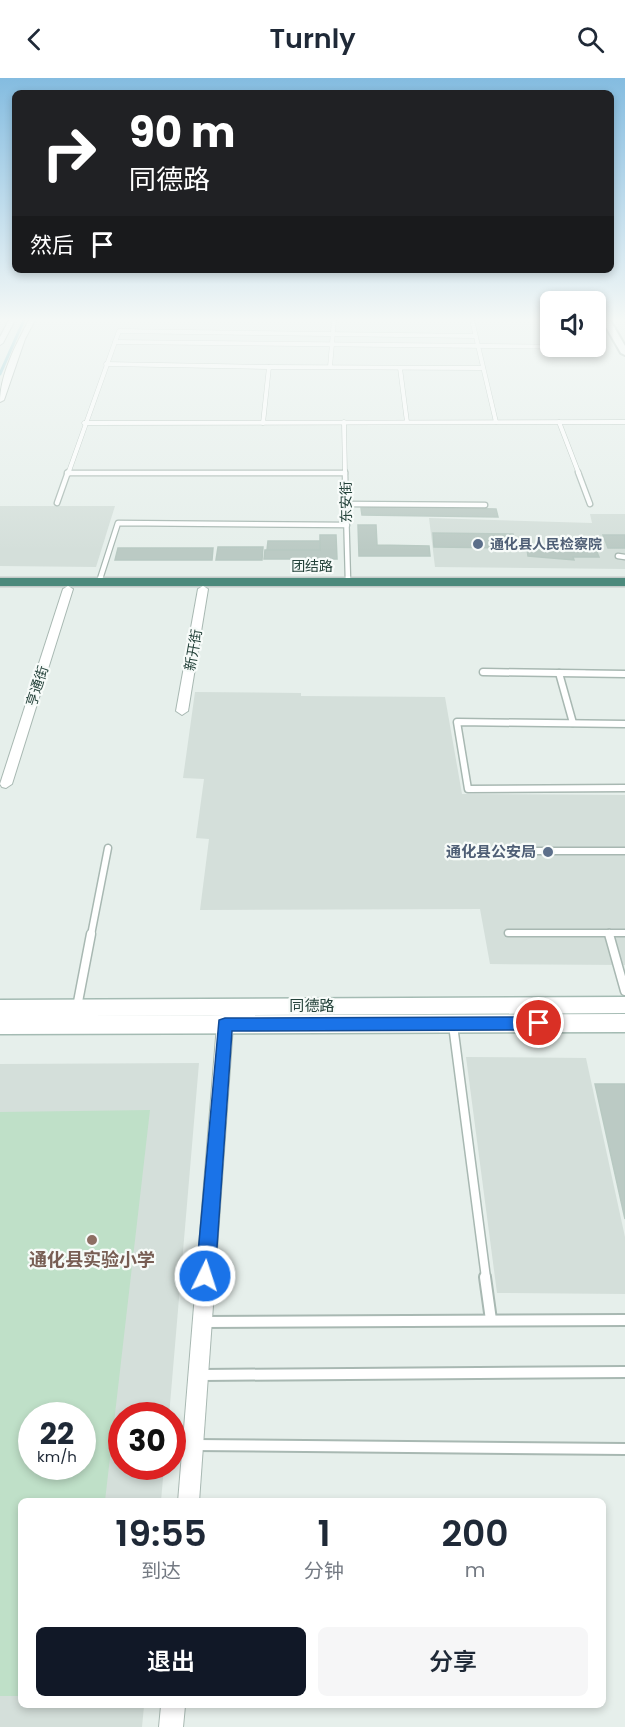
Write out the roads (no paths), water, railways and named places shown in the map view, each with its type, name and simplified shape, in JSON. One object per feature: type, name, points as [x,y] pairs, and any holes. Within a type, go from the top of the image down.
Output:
[{"type":"highway","name":"团结路","points":[[0,582],[625,582]]},
{"type":"highway","name":"团结路","points":[[0,590],[625,590]]},
{"type":"main road","name":"同德路","points":[[0,1008],[625,1005]]},
{"type":"main road","name":"同德路","points":[[0,1025],[625,1023]]},
{"type":"street","name":"亨通街","points":[[6,784],[68,589]]},
{"type":"street","name":"新开街","points":[[182,711],[203,589]]},
{"type":"street","points":[[188,1498],[225,1024]]},
{"type":"street","points":[[171,1727],[172,1708]]},
{"type":"lane","points":[[57,503],[94,397]]},
{"type":"lane","points":[[263,423],[266,397]]},
{"type":"lane","points":[[404,397],[407,422]]},
{"type":"lane","points":[[490,397],[496,422]]},
{"type":"lane","name":"东安街","points":[[344,422],[348,581]]},
{"type":"lane","points":[[560,422],[590,504]]},
{"type":"lane","points":[[84,423],[625,422]]},
{"type":"lane","points":[[68,473],[345,473]]},
{"type":"lane","points":[[346,504],[485,505]]},
{"type":"lane","points":[[99,582],[118,523],[346,525]]},
{"type":"lane","points":[[618,556],[625,556]]},
{"type":"lane","points":[[483,672],[625,674]]},
{"type":"lane","points":[[560,673],[573,723]]},
{"type":"lane","points":[[625,724],[457,722],[468,789],[625,788]]},
{"type":"lane","points":[[77,1007],[108,848]]},
{"type":"lane","points":[[523,851],[625,851]]},
{"type":"lane","points":[[508,933],[625,933]]},
{"type":"lane","points":[[609,933],[625,991]]},
{"type":"lane","points":[[453,1024],[491,1320]]},
{"type":"lane","points":[[202,1322],[625,1320]]},
{"type":"lane","points":[[199,1375],[625,1372]]},
{"type":"lane","points":[[192,1445],[625,1449]]},
{"type":"place","name":"通化县人民检察院","points":[[478,544]]},
{"type":"place","name":"通化县公安局","points":[[548,852]]},
{"type":"place","name":"通化县实验小学","points":[[92,1240]]}]
